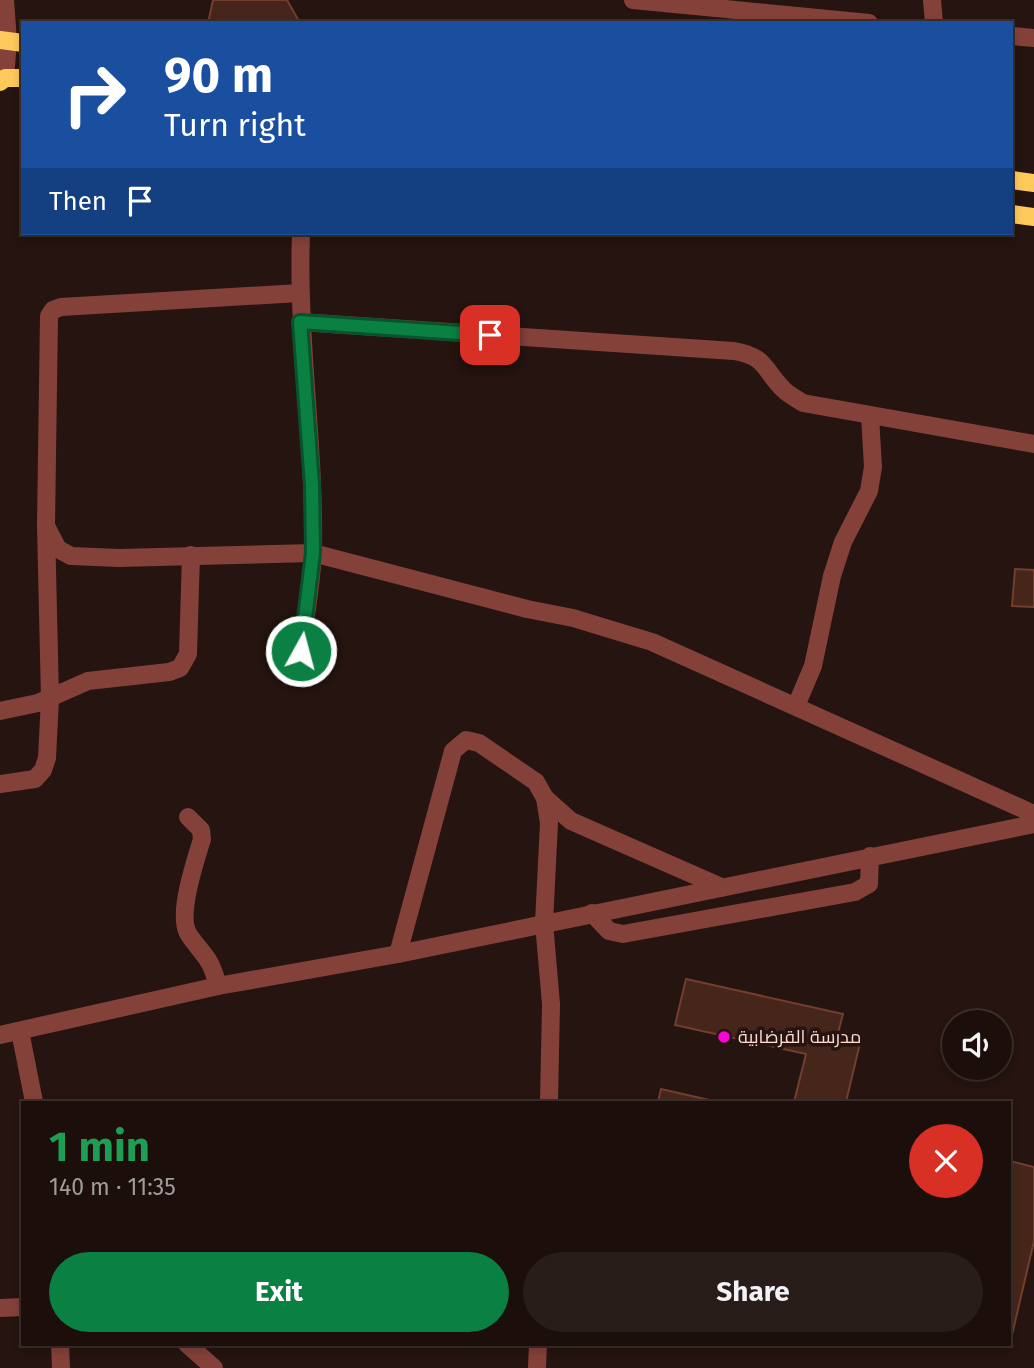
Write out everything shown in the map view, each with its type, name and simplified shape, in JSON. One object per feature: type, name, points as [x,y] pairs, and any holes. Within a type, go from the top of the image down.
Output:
[{"type":"main road","points":[[1013,180],[1034,183]]},
{"type":"main road","points":[[1013,214],[1034,217]]},
{"type":"street","points":[[5,0],[10,41],[9,79]]},
{"type":"street","points":[[633,0],[848,21]]},
{"type":"street","points":[[932,0],[934,21]]},
{"type":"street","points":[[1013,36],[1034,38]]},
{"type":"street","points":[[301,235],[300,322],[312,485],[313,553],[301,651]]},
{"type":"street","points":[[0,784],[35,779],[43,770],[50,699],[46,526],[49,316],[53,310],[61,307],[299,293]]},
{"type":"street","points":[[300,322],[734,351],[754,355],[767,366],[783,390],[803,403],[1034,443]]},
{"type":"street","points":[[796,706],[813,666],[829,588],[843,542],[869,491],[873,467],[870,416]]},
{"type":"street","points":[[46,526],[58,549],[71,555],[119,558],[313,553],[527,609],[573,618],[652,642],[1034,814]]},
{"type":"street","points":[[0,711],[50,699],[88,681],[169,672],[180,668],[188,654],[191,555]]},
{"type":"street","points":[[398,954],[453,751],[466,740],[479,743],[537,782],[545,798],[549,823],[544,923],[551,1004],[550,1101]]},
{"type":"street","points":[[545,798],[580,826],[719,886]]},
{"type":"street","points":[[188,817],[201,830],[202,839],[184,911],[185,925],[189,935],[206,953],[218,986]]},
{"type":"street","points":[[0,1035],[218,986],[398,954],[719,886],[1034,824]]},
{"type":"street","points":[[592,913],[609,931],[623,934],[855,892],[869,884],[870,856]]},
{"type":"street","points":[[20,1031],[34,1101]]},
{"type":"street","points":[[0,1308],[21,1307]]},
{"type":"street","points":[[60,1346],[61,1368]]},
{"type":"street","points":[[189,1346],[214,1368]]},
{"type":"street","points":[[537,1368],[538,1346]]},
{"type":"building","points":[[213,0],[287,0],[299,21],[208,21]]},
{"type":"building","points":[[1015,569],[1034,570],[1034,607],[1012,606]]},
{"type":"building","points":[[686,979],[843,1014],[838,1033],[861,1039],[846,1101],[794,1101],[806,1054],[675,1025]]},
{"type":"building","points":[[661,1089],[714,1101],[658,1101]]},
{"type":"building","points":[[1011,1161],[1034,1167],[1034,1241],[1012,1335]]},
{"type":"place","name":"مدرسة القرضابية","points":[[724,1037]]},
{"type":"route","points":[[301,651],[313,553],[312,485],[300,322],[490,335]]}]
